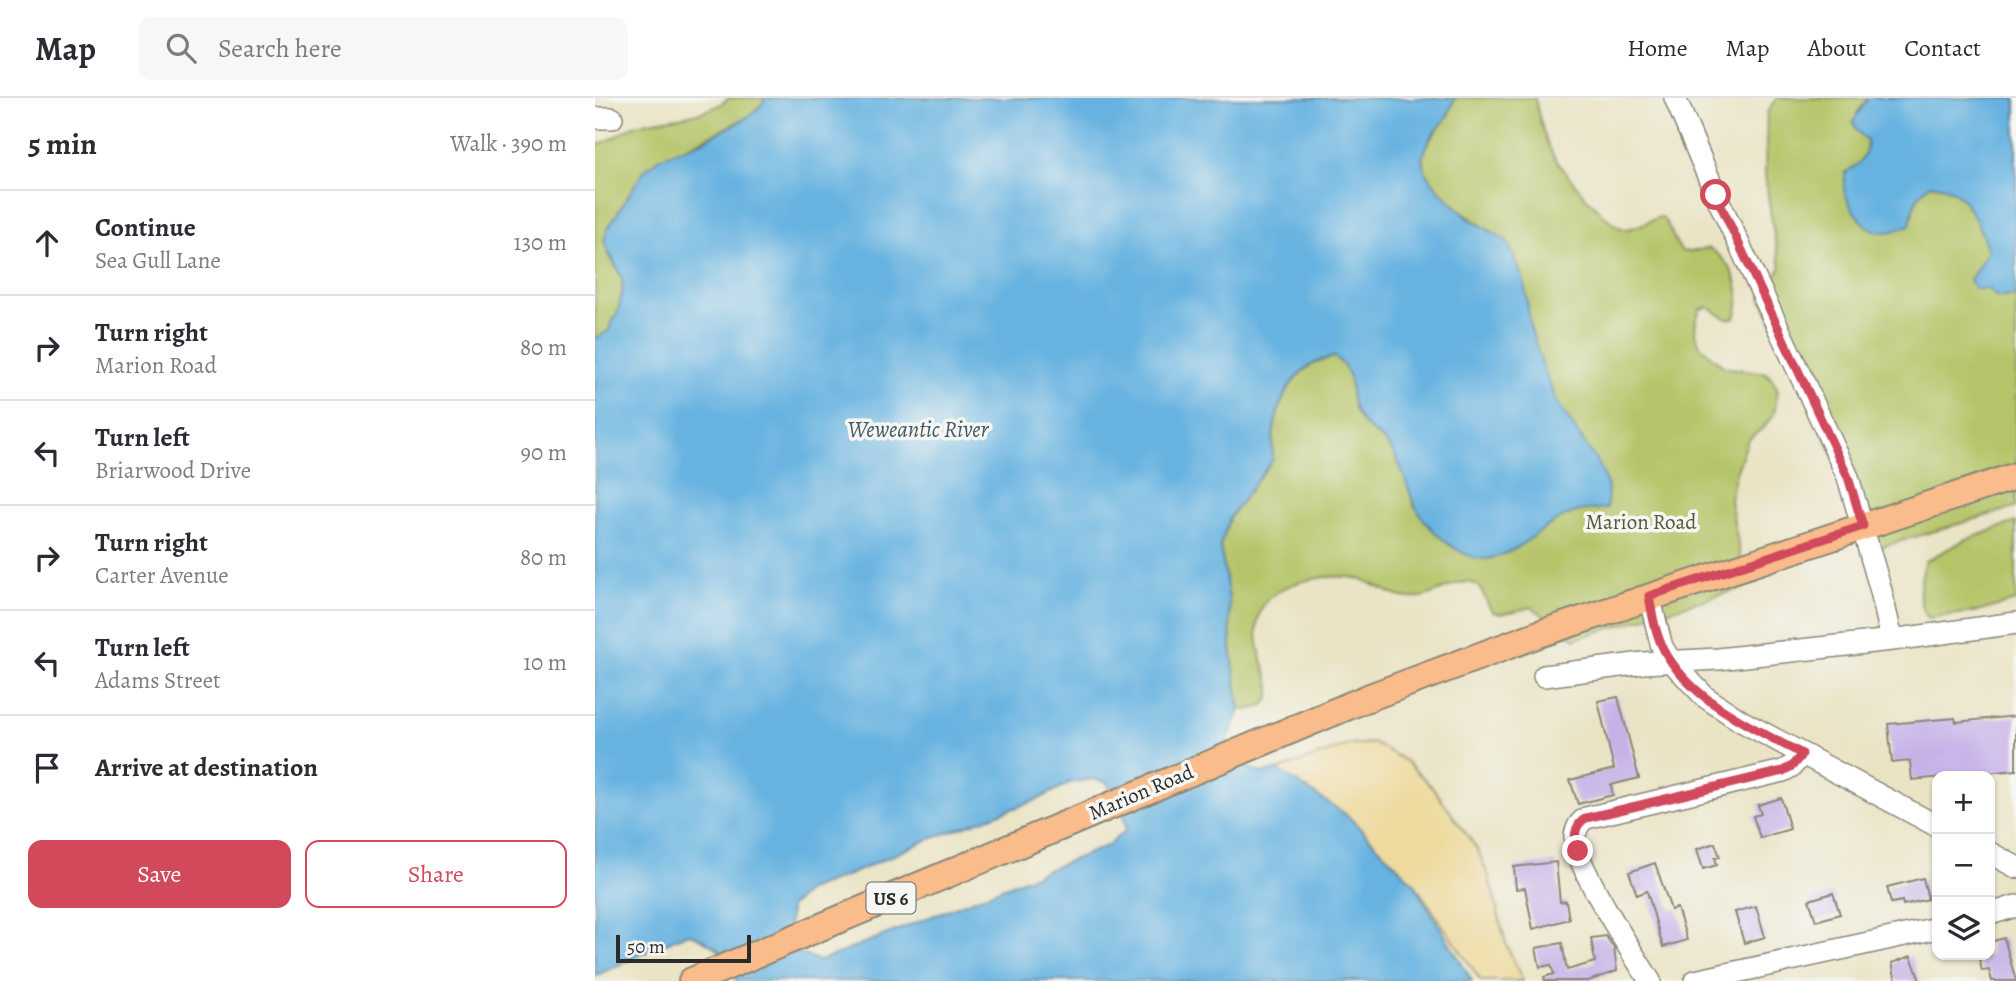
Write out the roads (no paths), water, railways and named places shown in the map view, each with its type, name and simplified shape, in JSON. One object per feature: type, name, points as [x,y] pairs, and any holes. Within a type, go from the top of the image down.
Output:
[{"type":"main road","name":"Marion Road","points":[[692,981],[1252,746],[1447,668],[1649,596],[2016,476]]},
{"type":"street","points":[[1675,98],[1716,195],[1848,477],[1892,640]]},
{"type":"street","points":[[1649,596],[1657,633],[1671,661],[1705,697],[1741,721],[1932,823]]},
{"type":"street","points":[[1545,676],[1892,640],[2016,622]]},
{"type":"street","points":[[1650,981],[1601,903],[1574,838],[1578,826],[1586,818],[1783,771],[1792,766],[1802,754]]},
{"type":"street","points":[[1995,856],[2016,867]]},
{"type":"street","points":[[1995,912],[2016,906]]},
{"type":"street","points":[[1695,981],[1932,929]]},
{"type":"water","name":"Weweantic River","points":[[764,98],[1455,98],[1447,117],[1431,136],[1422,158],[1426,173],[1438,189],[1468,218],[1507,241],[1524,280],[1531,329],[1543,367],[1557,402],[1600,466],[1608,487],[1607,508],[1580,511],[1565,517],[1514,549],[1492,558],[1481,559],[1457,550],[1426,522],[1414,503],[1391,449],[1358,417],[1347,371],[1335,357],[1318,361],[1305,370],[1293,381],[1285,394],[1275,426],[1273,459],[1230,517],[1220,545],[1229,598],[1231,648],[1240,710],[1228,739],[1228,761],[1263,773],[1278,770],[1347,815],[1414,883],[1472,981],[736,981],[732,965],[719,951],[688,933],[595,976],[595,339],[608,331],[618,311],[622,294],[622,278],[604,242],[607,230],[643,172],[659,158],[732,126],[751,115],[763,103]],"holes":[[[1092,779],[1106,782],[1122,806],[1126,830],[1107,846],[820,961],[795,951],[789,933],[790,907],[808,890],[925,841],[1039,799],[1069,783]]]},
{"type":"water","points":[[1868,98],[2016,98],[2016,296],[1997,297],[1989,289],[1975,289],[1970,280],[1988,251],[1968,207],[1948,188],[1931,184],[1916,202],[1910,225],[1894,231],[1872,229],[1856,215],[1846,195],[1844,183],[1846,172],[1859,163],[1866,151],[1867,141],[1857,131],[1853,122]]}]
